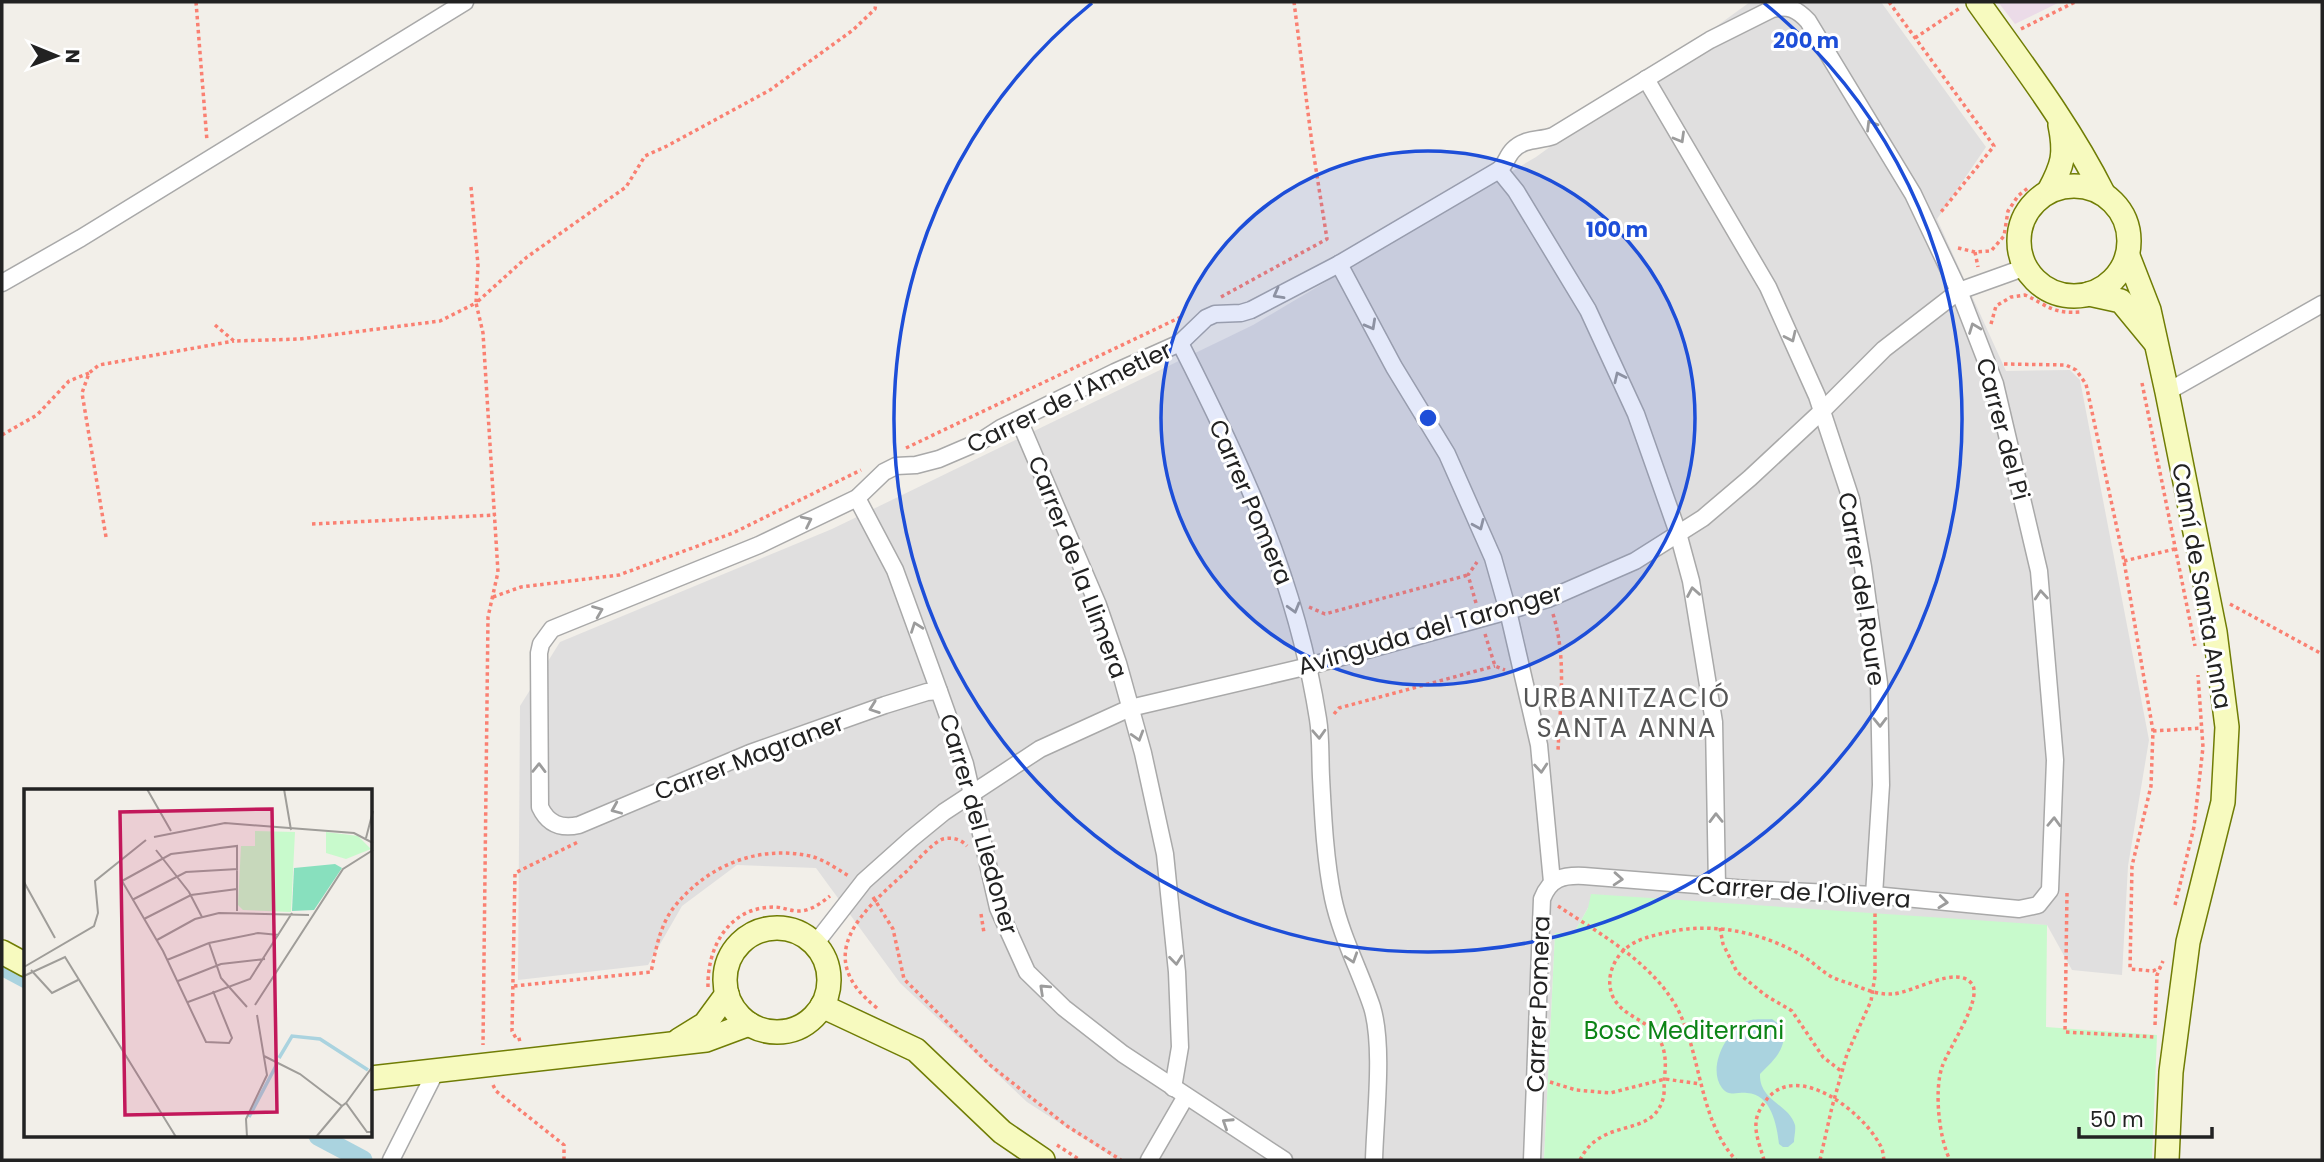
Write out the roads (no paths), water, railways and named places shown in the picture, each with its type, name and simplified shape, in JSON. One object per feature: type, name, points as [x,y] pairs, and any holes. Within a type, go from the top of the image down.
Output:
[{"type":"street","points":[[2,283],[465,2]]},
{"type":"street","points":[[1969,5],[2003,37],[2058,116],[2103,193]]},
{"type":"street","name":"Carrer de l'Ametler","points":[[560,826],[544,816],[538,797],[541,644],[552,629],[759,545],[857,498],[884,472],[897,466],[916,465],[939,459],[981,441],[1001,428],[1180,343],[1206,318],[1214,314],[1251,310],[1339,264],[1499,170],[1516,147],[1524,142],[1553,136],[1710,40],[1772,9],[1782,7],[1800,12]]},
{"type":"street","name":"Carrer del Pi","points":[[1800,12],[1913,194],[1959,291],[1995,384],[2039,571],[2055,760],[2050,890]]},
{"type":"street","name":"Carrer del Roure","points":[[1646,79],[1768,287],[1822,411],[1851,499],[1879,682],[1881,785],[1874,902]]},
{"type":"street","points":[[2044,185],[2086,186],[2103,193],[2117,205],[2126,220],[2130,238],[2127,256],[2119,273],[2087,303],[2053,292],[2037,282],[2026,267],[2020,250],[2020,233],[2025,216],[2044,185],[2062,167],[2065,146],[2058,116]]},
{"type":"street","points":[[1499,170],[1516,191],[1588,310],[1636,414],[1678,533],[1691,581],[1714,722],[1717,886]]},
{"type":"street","name":"Camí de Santa Anna","points":[[2127,256],[2148,310],[2167,391],[2215,632],[2227,727],[2223,802],[2188,942],[2171,1072],[2167,1160]]},
{"type":"street","name":"Carrer Pomera","points":[[1339,264],[1394,367],[1447,454],[1493,558],[1539,745],[1552,883],[1542,899],[1532,1160]]},
{"type":"street","name":"Avinguda del Taronger","points":[[815,944],[856,878],[970,794],[1040,749],[1130,708],[1309,666],[1508,611],[1548,598],[1634,561],[1703,518],[1822,411],[1884,349],[1959,291],[2026,267]]},
{"type":"street","name":"Camí de Santa Anna","points":[[2087,303],[2121,302],[2156,344]]},
{"type":"street","points":[[2167,391],[2322,304]]},
{"type":"street","name":"Carrer Pomera","points":[[1180,343],[1237,458],[1275,548],[1309,666],[1319,722],[1323,811],[1333,898],[1372,1009],[1377,1040],[1374,1160]]},
{"type":"street","name":"Carrer de la Llimera","points":[[1019,420],[1098,606],[1118,663],[1143,753],[1165,854],[1177,972],[1180,1092]]},
{"type":"street","name":"Carrer del Lledoner","points":[[857,498],[895,570],[939,691],[964,764],[999,908],[1027,972],[1074,1016],[1123,1054],[1284,1160]]},
{"type":"street","name":"Carrer Magraner","points":[[560,826],[579,825],[750,753],[885,705],[939,691]]},
{"type":"street","name":"Carrer de l'Olivera","points":[[1552,883],[1569,875],[1874,902],[2019,909],[2038,905],[2050,890]]},
{"type":"street","points":[[674,1044],[705,1024],[717,994],[725,977],[729,960],[738,946],[751,935],[767,929],[784,928],[801,934],[815,944],[824,958],[829,974],[828,990],[822,1006],[812,1019],[797,1028],[781,1032],[764,1031],[749,1024],[717,994]]},
{"type":"street","points":[[2,952],[24,964]]},
{"type":"street","points":[[822,1006],[916,1050],[1002,1132],[1047,1151]]},
{"type":"street","points":[[373,1078],[706,1040],[749,1024]]},
{"type":"street","points":[[391,1160],[436,1070]]},
{"type":"street","points":[[1149,1160],[1180,1092]]},
{"type":"water","points":[[1772,1019],[1784,1028],[1783,1042],[1774,1059],[1760,1074],[1761,1083],[1795,1125],[1794,1142],[1788,1147],[1779,1144],[1771,1112],[1762,1099],[1747,1093],[1725,1091],[1718,1080],[1718,1061],[1731,1034],[1745,1022]]},
{"type":"waterway","points":[[2,966],[24,978]]},
{"type":"waterway","points":[[322,1138],[363,1160]]},
{"type":"district","name":"URBANITZACIÓ SANTA ANNA","points":[[1627,713]]},
{"type":"park label","name":"Bosc Mediterrani","points":[[1684,1030]]}]
